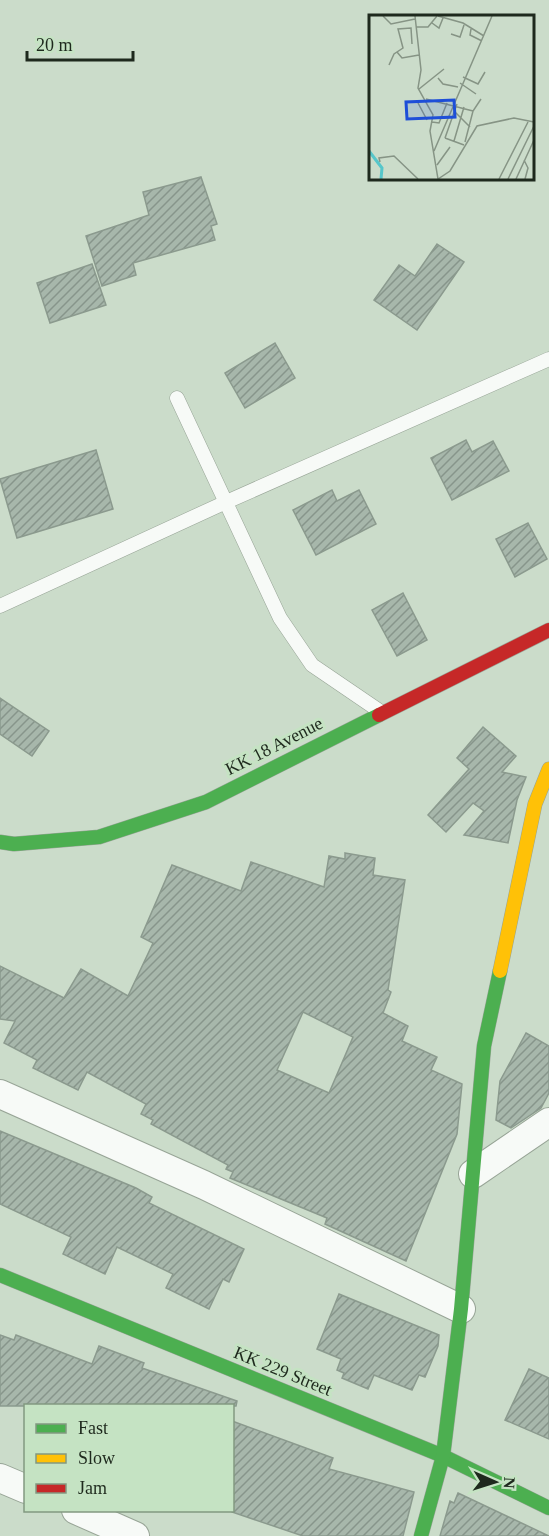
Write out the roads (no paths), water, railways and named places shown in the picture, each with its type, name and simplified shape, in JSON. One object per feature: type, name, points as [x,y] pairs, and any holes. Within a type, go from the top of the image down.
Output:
[{"type":"street","name":"KK 18 Avenue","points":[[0,842],[14,844],[99,837],[206,802],[381,712],[549,630]]},
{"type":"street","points":[[421,1536],[443,1456],[461,1309],[484,1046],[535,804],[549,769]]},
{"type":"street","points":[[0,1094],[204,1185],[461,1309]]},
{"type":"street","points":[[473,1174],[549,1122]]},
{"type":"street","name":"KK 229 Street","points":[[0,1275],[443,1456],[549,1508]]},
{"type":"street","points":[[0,1478],[24,1488]]},
{"type":"street","points":[[81,1512],[135,1536]]},
{"type":"lane","points":[[0,606],[549,359]]},
{"type":"lane","points":[[177,398],[280,618],[312,665],[381,712]]}]
